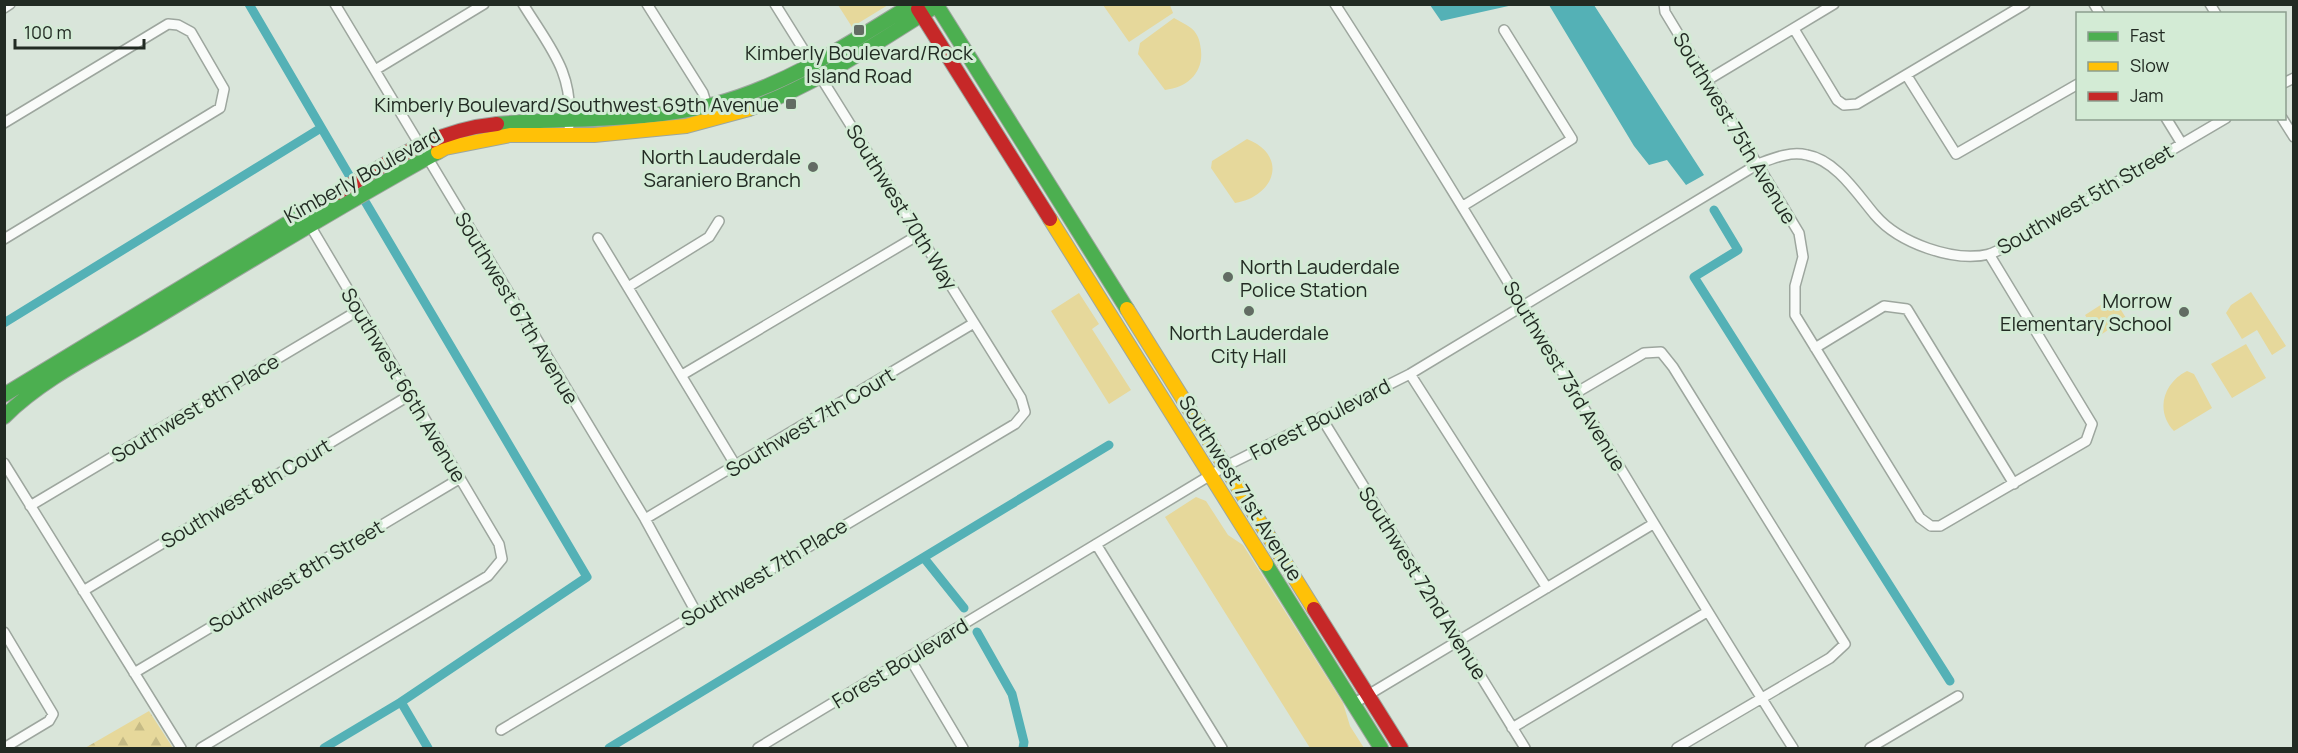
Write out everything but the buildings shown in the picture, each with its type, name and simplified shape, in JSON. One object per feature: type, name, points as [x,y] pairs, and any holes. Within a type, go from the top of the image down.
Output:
[{"type":"street","points":[[4,8],[10,4]]},
{"type":"street","name":"Southwest 67th Avenue","points":[[335,4],[645,519],[696,612]]},
{"type":"street","points":[[375,70],[484,4]]},
{"type":"street","points":[[523,4],[562,66],[568,83],[569,128]]},
{"type":"street","points":[[647,4],[703,93],[712,120]]},
{"type":"street","name":"Southwest 70th Way","points":[[775,4],[1021,398],[1025,412]]},
{"type":"street","name":"Southwest 73rd Avenue","points":[[1335,4],[1463,206],[1653,524],[1793,748]]},
{"type":"street","name":"Southwest 75th Avenue","points":[[1664,4],[1665,12],[1799,233],[1803,257],[1795,286],[1795,315],[1920,518],[1931,526],[1940,526],[2014,484]]},
{"type":"street","points":[[1706,81],[1834,4]]},
{"type":"street","points":[[1794,29],[1837,100],[1844,105],[1857,104],[2025,4]]},
{"type":"street","name":"Kimberly Boulevard","points":[[4,395],[418,144],[472,126],[516,120],[569,128],[640,131],[712,120],[778,98],[917,8],[938,5]]},
{"type":"street","name":"Southwest 71st Avenue","points":[[938,5],[1129,310],[1224,468],[1401,748]]},
{"type":"street","name":"Southwest 71st Avenue","points":[[917,8],[1381,748]]},
{"type":"street","points":[[4,123],[168,24],[178,25],[191,32],[224,89],[224,98],[220,108],[4,239]]},
{"type":"street","points":[[1463,206],[1572,139],[1504,30]]},
{"type":"street","name":"Kimberly Boulevard","points":[[4,417],[19,402],[310,225],[445,148],[501,137],[707,106],[817,71]]},
{"type":"street","points":[[1906,76],[1956,154],[2076,85]]},
{"type":"street","points":[[2167,120],[2182,144]]},
{"type":"street","name":"Southwest 5th Street","points":[[1758,164],[1779,155],[1808,155],[1842,175],[1878,218],[1907,240],[1947,254],[1989,254],[2015,242],[2223,120]]},
{"type":"street","points":[[2283,120],[2294,137]]},
{"type":"street","name":"Forest Boulevard","points":[[759,748],[1224,468],[1410,374],[1758,164]]},
{"type":"street","name":"Southwest 66th Avenue","points":[[201,748],[488,576],[502,559],[499,544],[302,213]]},
{"type":"street","points":[[628,287],[709,237],[719,221]]},
{"type":"street","points":[[681,375],[920,234]]},
{"type":"street","points":[[598,237],[736,466]]},
{"type":"street","points":[[1815,348],[1884,306],[1906,309],[2014,484],[2086,441],[2092,424],[1989,254]]},
{"type":"street","name":"Southwest 8th Place","points":[[30,506],[359,309]]},
{"type":"street","points":[[124,321],[131,334]]},
{"type":"street","name":"Southwest 7th Court","points":[[645,519],[974,323]]},
{"type":"street","points":[[1574,394],[1644,353],[1661,352],[1673,367],[1845,644],[1830,658],[1677,748]]},
{"type":"street","points":[[1410,374],[1547,588]]},
{"type":"street","name":"Southwest 8th Court","points":[[83,591],[410,395]]},
{"type":"street","name":"Southwest 7th Place","points":[[501,730],[1015,424],[1025,412]]},
{"type":"street","name":"Southwest 72nd Avenue","points":[[1321,417],[1525,748]]},
{"type":"street","points":[[4,463],[181,748]]},
{"type":"street","name":"Southwest 8th Street","points":[[134,673],[459,479]]},
{"type":"street","points":[[1353,704],[1653,524]]},
{"type":"street","points":[[1096,544],[1222,748]]},
{"type":"street","points":[[1512,728],[1707,612]]},
{"type":"street","points":[[4,632],[52,714],[49,721],[4,748]]},
{"type":"street","points":[[909,657],[963,748]]},
{"type":"street","points":[[1869,748],[1958,696]]},
{"type":"green space","points":[[838,5],[888,5],[852,27]]},
{"type":"green space","points":[[1103,5],[1170,5],[1173,13],[1129,42]]},
{"type":"green space","points":[[1174,18],[1196,33],[1200,44],[1201,62],[1189,81],[1165,90],[1138,54],[1140,43]]},
{"type":"green space","points":[[1247,139],[1260,146],[1268,155],[1272,165],[1272,175],[1260,192],[1249,199],[1235,203],[1211,168],[1212,161]]},
{"type":"green space","points":[[2251,292],[2286,346],[2272,355],[2257,330],[2242,339],[2226,313],[2231,305]]},
{"type":"green space","points":[[1079,293],[1099,324],[1092,329],[1131,390],[1109,404],[1051,311]]},
{"type":"green space","points":[[2113,297],[2126,318],[2099,336],[2085,315]]},
{"type":"green space","points":[[2246,344],[2266,378],[2232,398],[2211,364]]},
{"type":"green space","points":[[2187,371],[2194,374],[2212,408],[2174,431],[2165,415],[2164,398],[2172,383]]},
{"type":"green space","points":[[1196,497],[1206,501],[1228,535],[1243,545],[1343,703],[1350,726],[1364,748],[1310,748],[1165,517]]},
{"type":"green space","points":[[149,711],[173,748],[85,748]]},
{"type":"water","points":[[1430,5],[1513,5],[1441,21]]},
{"type":"water","points":[[1549,5],[1594,5],[1704,175],[1686,185],[1667,160],[1649,165],[1634,146]]},
{"type":"waterway","points":[[249,4],[349,175]]},
{"type":"waterway","points":[[4,323],[321,128]]},
{"type":"waterway","points":[[324,748],[401,702],[587,577],[366,203]]},
{"type":"waterway","points":[[1714,210],[1738,250],[1694,277],[1950,681]]},
{"type":"waterway","points":[[609,748],[1109,445]]},
{"type":"waterway","points":[[924,558],[964,608]]},
{"type":"waterway","points":[[977,632],[1012,694],[1024,742],[1023,748]]},
{"type":"waterway","points":[[401,702],[428,748]]},
{"type":"traffic: fast","points":[[497,124],[634,117],[715,104],[767,86],[817,62],[913,4]]},
{"type":"traffic: fast","points":[[936,4],[1127,309]]},
{"type":"traffic: fast","points":[[749,109],[823,75],[939,4]]},
{"type":"traffic: fast","points":[[4,417],[20,402],[75,364],[438,152]]},
{"type":"traffic: fast","points":[[4,395],[337,193]]},
{"type":"traffic: fast","points":[[1266,564],[1381,748]]},
{"type":"traffic: slow","points":[[438,152],[445,148],[510,135],[594,135],[686,126],[749,109]]},
{"type":"traffic: slow","points":[[1050,219],[1266,564]]},
{"type":"traffic: slow","points":[[1127,309],[1314,609]]},
{"type":"traffic: jam","points":[[918,9],[1050,219]]},
{"type":"traffic: jam","points":[[337,193],[394,159],[433,140],[474,127],[497,124]]},
{"type":"traffic: jam","points":[[1314,609],[1401,748]]},
{"type":"place","name":"Kimberly Boulevard/Rock Island Road","points":[[859,30]]},
{"type":"place","name":"Kimberly Boulevard/Southwest 69th Avenue","points":[[791,104]]},
{"type":"place","name":"North Lauderdale Saraniero Branch","points":[[813,167]]},
{"type":"place","name":"North Lauderdale Police Station","points":[[1228,277]]},
{"type":"place","name":"North Lauderdale City Hall","points":[[1249,311]]},
{"type":"place","name":"Morrow Elementary School","points":[[2184,312]]}]
